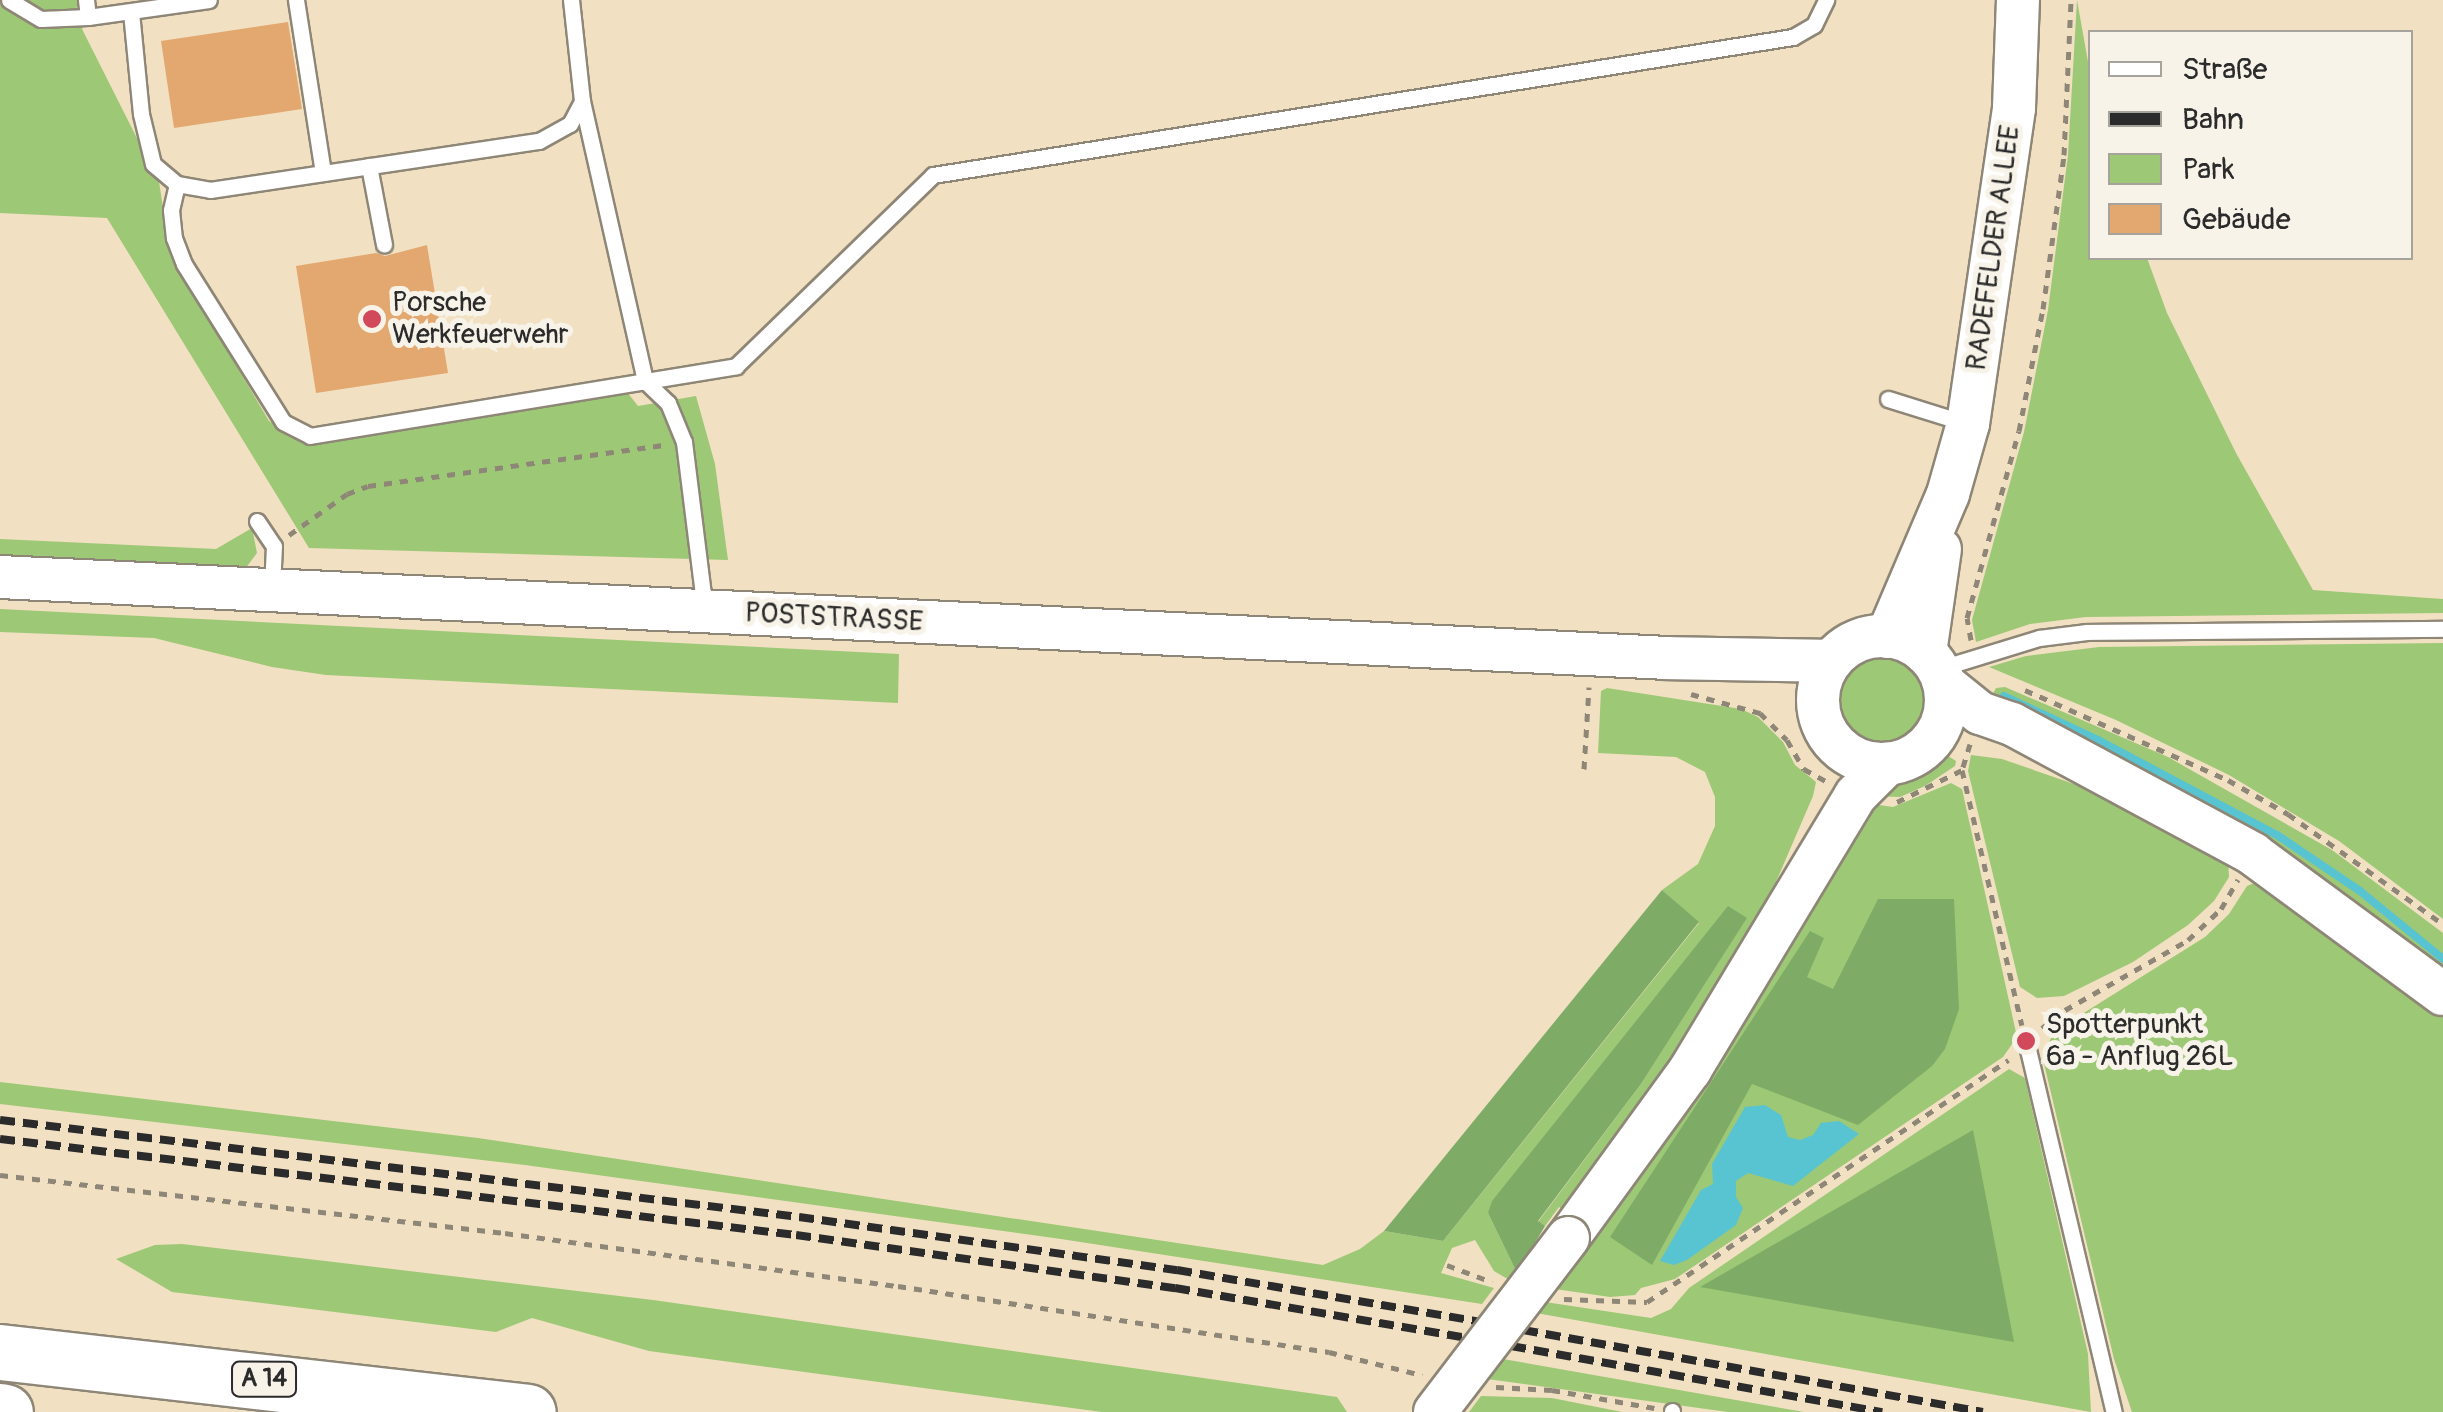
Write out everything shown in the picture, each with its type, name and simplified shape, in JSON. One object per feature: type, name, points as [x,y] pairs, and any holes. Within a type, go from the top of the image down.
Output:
[{"type":"highway","name":"A 14","points":[[0,1352],[528,1412]]},
{"type":"main road","name":"RADEFELDER ALLEE","points":[[1934,660],[1948,494],[1968,424],[2014,108],[2018,0]]},
{"type":"main road","name":"POSTSTRASSE","points":[[0,578],[1667,658],[1827,700]]},
{"type":"main road","points":[[1776,924],[1828,782],[1827,700],[1856,643],[1934,660],[1980,714],[2012,724],[2253,854],[2443,994]]},
{"type":"main road","points":[[1437,1396],[1568,1238],[1690,1070],[1856,795],[1886,784],[1938,732],[1946,701],[1934,660]]},
{"type":"main road","points":[[1827,700],[1846,754],[1886,784]]},
{"type":"main road","points":[[1938,732],[2010,748],[2160,803]]},
{"type":"lane","points":[[9,0],[41,19],[88,17],[209,0]]},
{"type":"lane","points":[[86,0],[88,17]]},
{"type":"lane","points":[[296,0],[323,173]]},
{"type":"lane","points":[[571,0],[582,100],[646,381],[668,404],[684,442],[705,611]]},
{"type":"lane","points":[[178,184],[171,210],[184,264],[283,422],[310,436],[736,366],[933,175],[1793,37],[1814,25],[1826,0]]},
{"type":"lane","points":[[131,12],[142,114],[153,164],[178,184],[210,190],[539,141],[570,124],[582,100]]},
{"type":"lane","points":[[369,166],[384,246]]},
{"type":"lane","points":[[1888,399],[1968,424]]},
{"type":"lane","points":[[257,521],[274,546],[272,590]]},
{"type":"lane","points":[[1934,660],[2087,632],[2443,628]]},
{"type":"lane","points":[[2026,1041],[2114,1412]]},
{"type":"path","points":[[2071,0],[2064,155],[2043,309],[1996,522],[1966,631],[1934,660],[2076,709],[2228,780],[2288,814],[2443,924]]},
{"type":"path","points":[[274,546],[347,494],[368,486],[684,442]]},
{"type":"path","points":[[1584,768],[1590,654]]},
{"type":"path","points":[[1886,784],[1927,790],[1962,770],[2026,1041]]},
{"type":"path","points":[[1546,1296],[1598,1304],[1647,1302],[2006,1063],[2026,1041],[2065,1010],[2188,940],[2221,909],[2253,854]]},
{"type":"path","points":[[0,1175],[504,1233],[898,1286],[1329,1352],[1437,1396]]},
{"type":"path","points":[[1447,1265],[1508,1288]]},
{"type":"path","points":[[1478,1386],[1552,1390],[1672,1412]]},
{"type":"green space","points":[[0,0],[79,0],[76,10],[83,31],[159,182],[168,239],[178,267],[269,421],[289,434],[338,438],[627,392],[638,406],[696,396],[715,464],[728,560],[309,548],[107,218],[0,213]]},
{"type":"green space","points":[[2077,0],[2088,62],[2088,260],[2148,260],[2167,313],[2236,453],[2313,590],[2443,599],[2443,613],[2086,617],[2030,624],[1976,642],[1972,620],[2024,432],[2048,310],[2068,155]]},
{"type":"green space","points":[[252,528],[257,553],[245,569],[0,563],[0,539],[216,549]]},
{"type":"green space","points":[[0,609],[899,654],[898,703],[326,675],[272,667],[154,638],[0,632]]},
{"type":"green space","points":[[2443,643],[2443,919],[2339,841],[2229,775],[2116,720],[1989,667],[2026,656],[2099,647]]},
{"type":"green space","points":[[1881,649],[1900,653],[1916,664],[1927,680],[1931,699],[1927,718],[1916,734],[1900,745],[1881,749],[1862,745],[1846,734],[1835,718],[1831,699],[1835,680],[1846,664],[1862,653]]},
{"type":"green space","points":[[2005,687],[2168,757],[2332,850],[2443,933],[2443,974],[1987,704],[1996,688]]},
{"type":"green space","points":[[1607,688],[1741,709],[1758,717],[1783,742],[1795,765],[1816,782],[1760,919],[1699,1025],[1568,1214],[1559,1207],[1545,1226],[1538,1222],[1641,1084],[1746,919],[1488,1213],[1517,1273],[1511,1281],[1494,1271],[1475,1240],[1452,1248],[1441,1273],[1494,1288],[1482,1304],[1061,1239],[525,1165],[0,1104],[0,1082],[478,1138],[1323,1265],[1360,1249],[1384,1231],[1443,1241],[1699,923],[1662,890],[1698,864],[1715,826],[1715,797],[1705,772],[1676,757],[1598,753],[1601,691]]},
{"type":"green space","points":[[1971,755],[2002,759],[2100,793],[2228,858],[2229,877],[2214,901],[2188,925],[2133,962],[2064,996],[2037,998],[2020,987],[1968,771]]},
{"type":"green space","points":[[1948,756],[1956,761],[1955,766],[1925,786],[1900,797],[1870,796]]},
{"type":"green space","points":[[1951,783],[1962,789],[2017,1037],[2003,1057],[1675,1279],[1641,1288],[1635,1295],[1610,1297],[1555,1289],[1600,1234],[1604,1227],[1599,1223],[1865,803],[1893,807]]},
{"type":"green space","points":[[2264,879],[2443,1013],[2443,1412],[2132,1412],[2114,1359],[2042,1055],[2055,1031],[2205,937],[2229,914],[2247,886]]},
{"type":"green space","points":[[1662,890],[1699,922],[1443,1241],[1384,1231]]},
{"type":"green space","points":[[1878,899],[1954,899],[1959,1009],[1945,1049],[1932,1066],[1858,1125],[1752,1084],[1652,1265],[1610,1237],[1810,931],[1824,938],[1807,977],[1833,989]]},
{"type":"green space","points":[[1728,906],[1747,918],[1641,1084],[1538,1221],[1545,1226],[1517,1273],[1488,1213],[1492,1201]]},
{"type":"green space","points":[[2009,1069],[2025,1078],[2088,1354],[2091,1412],[1536,1313],[1545,1302],[1651,1318],[1671,1309],[1689,1288]]},
{"type":"green space","points":[[1973,1130],[2014,1342],[1700,1287]]},
{"type":"green space","points":[[182,1244],[653,1300],[1337,1397],[1347,1412],[1102,1412],[649,1351],[532,1318],[496,1332],[172,1292],[116,1259],[155,1245]]},
{"type":"green space","points":[[1503,1359],[1804,1412],[1728,1412],[1487,1379]]},
{"type":"green space","points":[[1481,1396],[1552,1398],[1622,1412],[1469,1412]]},
{"type":"water","points":[[1765,1105],[1781,1115],[1788,1137],[1800,1140],[1813,1135],[1821,1123],[1839,1121],[1859,1134],[1793,1186],[1748,1173],[1736,1181],[1736,1197],[1743,1208],[1736,1225],[1687,1260],[1674,1265],[1660,1261],[1701,1190],[1713,1184],[1712,1164],[1745,1107]]},
{"type":"building","points":[[288,22],[302,109],[174,128],[161,41]]},
{"type":"building","name":"Porsche Werkfeuerwehr","points":[[427,245],[448,373],[316,393],[296,266],[376,253],[385,256]]},
{"type":"waterway","points":[[2004,696],[2098,740],[2277,835],[2360,891],[2443,959]]},
{"type":"railway","points":[[0,1120],[799,1217],[1177,1270],[1481,1322]]},
{"type":"railway","points":[[0,1139],[796,1235],[1175,1288],[1469,1338]]},
{"type":"railway","points":[[1523,1330],[1983,1412]]},
{"type":"railway","points":[[1511,1346],[1882,1412]]},
{"type":"place","name":"Porsche Werkfeuerwehr","points":[[372,319]]},
{"type":"place","name":"Spotterpunkt 6a - Anflug 26L","points":[[2026,1041]]}]
